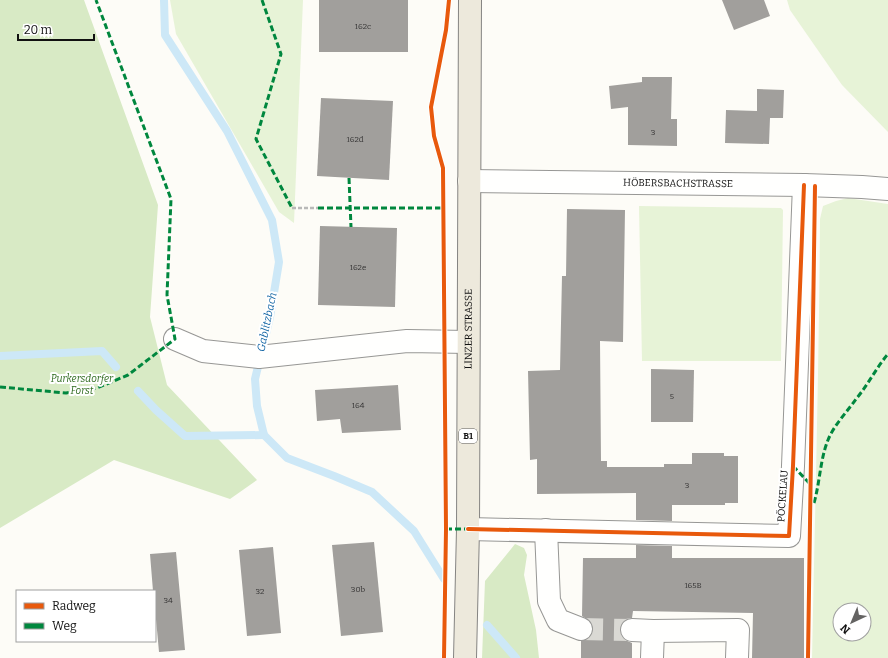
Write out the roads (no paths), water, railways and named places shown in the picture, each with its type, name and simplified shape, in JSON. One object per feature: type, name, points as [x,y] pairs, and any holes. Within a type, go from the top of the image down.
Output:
[{"type":"main road","name":"LINZER STRASSE","points":[[465,658],[468,529],[470,0]]},
{"type":"street","name":"HÖBERSBACHSTRASSE","points":[[469,181],[804,185],[888,189]]},
{"type":"street","name":"PÖCKELAU","points":[[468,529],[789,536],[804,185]]},
{"type":"street","points":[[175,339],[203,351],[252,356],[280,355],[407,341],[468,342]]},
{"type":"street","points":[[546,530],[549,601],[558,620],[581,629]]},
{"type":"street","points":[[652,658],[642,631],[738,630],[737,658]]},
{"type":"waterway","name":"Gablitzbach","points":[[164,0],[165,35],[227,131],[272,220],[279,262],[270,317],[255,379],[257,406],[264,435],[287,458],[372,492],[414,531],[444,579]]},
{"type":"waterway","points":[[0,356],[102,351],[116,367]]},
{"type":"waterway","points":[[138,391],[156,410],[185,436],[264,435]]},
{"type":"waterway","name":"Gablitzbach","points":[[487,625],[516,658]]},
{"type":"tunnel","points":[[581,629],[632,630]]},
{"type":"park label","name":"Purkersdorfer Forst","points":[[82,384]]}]
